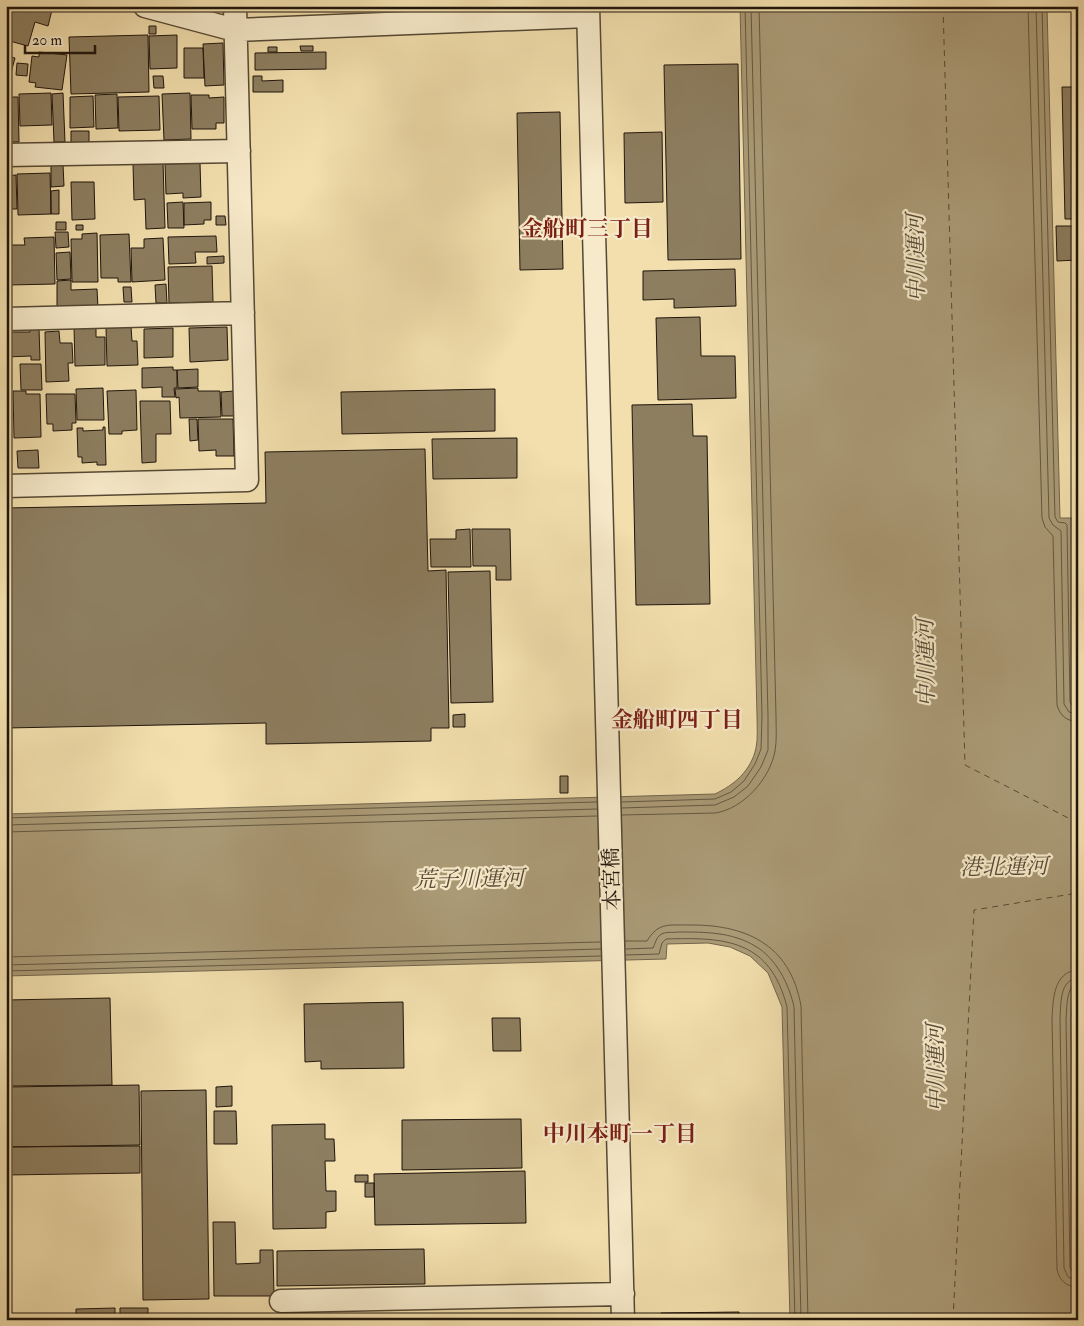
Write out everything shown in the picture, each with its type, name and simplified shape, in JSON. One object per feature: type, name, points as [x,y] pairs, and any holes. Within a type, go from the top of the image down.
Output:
[{"type":"street","points":[[145,6],[236,30],[339,16],[588,11]]},
{"type":"street","points":[[6,486],[247,480],[235,6]]},
{"type":"street","name":"本宮橋","points":[[588,11],[623,1320]]},
{"type":"street","points":[[6,155],[239,151]]},
{"type":"street","points":[[6,318],[243,313]]},
{"type":"street","points":[[281,1301],[623,1294]]},
{"type":"water","points":[[740,6],[1047,6],[1060,518],[1072,518],[1075,712],[1078,734],[1078,982],[1073,999],[1071,1019],[1076,1320],[790,1320],[782,1007],[768,973],[750,956],[730,947],[708,943],[667,944],[666,959],[6,976],[6,814],[715,794],[735,782],[746,770],[754,756],[757,732]]},
{"type":"building","points":[[13,6],[53,6],[48,26],[35,22],[28,46],[6,40]]},
{"type":"building","points":[[280,6],[290,6],[290,11],[280,11]]},
{"type":"building","points":[[372,6],[393,6],[393,8],[372,9]]},
{"type":"building","points":[[149,26],[156,26],[156,34],[149,34]]},
{"type":"building","points":[[148,35],[149,92],[71,94],[69,37]]},
{"type":"building","points":[[177,35],[177,68],[150,69],[149,36]]},
{"type":"building","points":[[223,43],[224,85],[205,86],[203,44]]},
{"type":"building","points":[[300,46],[313,46],[313,51],[301,51]]},
{"type":"building","points":[[268,47],[277,47],[277,52],[268,52]]},
{"type":"building","points":[[184,48],[203,48],[204,78],[184,78]]},
{"type":"building","points":[[39,52],[67,55],[62,90],[35,87],[36,83],[29,82],[32,56],[39,57]]},
{"type":"building","points":[[326,52],[326,69],[255,70],[255,53]]},
{"type":"building","points":[[6,56],[15,58],[6,91]]},
{"type":"building","points":[[17,63],[28,64],[27,76],[16,75]]},
{"type":"building","points":[[738,64],[741,259],[668,260],[664,65]]},
{"type":"building","points":[[153,76],[163,76],[164,88],[154,88]]},
{"type":"building","points":[[253,76],[262,76],[262,81],[283,80],[283,92],[253,92]]},
{"type":"building","points":[[1062,87],[1078,87],[1078,219],[1065,219]]},
{"type":"building","points":[[51,93],[52,125],[20,126],[19,94]]},
{"type":"building","points":[[63,93],[65,142],[54,142],[52,94]]},
{"type":"building","points":[[190,93],[191,139],[164,140],[162,94]]},
{"type":"building","points":[[117,94],[118,128],[96,129],[95,95]]},
{"type":"building","points":[[191,95],[209,95],[209,98],[224,97],[224,123],[216,123],[216,129],[192,129]]},
{"type":"building","points":[[93,96],[94,127],[70,128],[70,97]]},
{"type":"building","points":[[159,96],[160,130],[119,131],[118,97]]},
{"type":"building","points":[[6,97],[18,97],[19,142],[6,142]]},
{"type":"building","points":[[560,112],[563,269],[520,270],[517,113]]},
{"type":"building","points":[[71,131],[89,131],[89,144],[71,145]]},
{"type":"building","points":[[662,132],[663,202],[625,203],[624,133]]},
{"type":"building","points":[[163,163],[165,228],[146,229],[145,199],[134,200],[133,164]]},
{"type":"building","points":[[200,163],[201,197],[183,198],[183,193],[166,194],[165,164]]},
{"type":"building","points":[[51,165],[63,165],[64,186],[51,187]]},
{"type":"building","points":[[50,173],[51,214],[18,215],[17,174]]},
{"type":"building","points":[[16,175],[17,209],[6,209],[6,176]]},
{"type":"building","points":[[71,182],[94,182],[95,219],[72,220]]},
{"type":"building","points":[[59,190],[59,214],[51,214],[51,191]]},
{"type":"building","points":[[183,202],[184,228],[168,228],[167,203]]},
{"type":"building","points":[[211,202],[211,220],[204,220],[204,224],[184,225],[184,203]]},
{"type":"building","points":[[216,216],[225,216],[226,225],[216,225]]},
{"type":"building","points":[[56,222],[66,222],[66,230],[56,230]]},
{"type":"building","points":[[76,225],[83,225],[83,230],[76,230]]},
{"type":"building","points":[[1056,226],[1078,226],[1078,260],[1057,261]]},
{"type":"building","points":[[55,232],[68,232],[69,247],[56,248]]},
{"type":"building","points":[[97,233],[98,282],[72,282],[71,239],[82,239],[82,234]]},
{"type":"building","points":[[129,234],[131,282],[118,282],[118,278],[101,278],[100,235]]},
{"type":"building","points":[[216,236],[217,252],[195,252],[196,263],[169,264],[168,237]]},
{"type":"building","points":[[54,237],[55,284],[9,285],[8,245],[25,245],[24,238]]},
{"type":"building","points":[[163,238],[165,280],[132,282],[131,248],[144,248],[144,239]]},
{"type":"building","points":[[70,252],[71,279],[57,280],[56,253]]},
{"type":"building","points":[[224,256],[224,263],[207,264],[207,257]]},
{"type":"building","points":[[212,266],[213,302],[169,303],[168,267]]},
{"type":"building","points":[[735,269],[736,306],[674,308],[674,299],[643,300],[643,271]]},
{"type":"building","points":[[71,280],[71,290],[97,289],[98,308],[57,309],[57,281]]},
{"type":"building","points":[[166,284],[167,303],[156,303],[155,285]]},
{"type":"building","points":[[123,287],[131,287],[132,302],[124,302]]},
{"type":"building","points":[[700,317],[701,356],[735,356],[736,398],[658,400],[656,318]]},
{"type":"building","points":[[74,327],[96,327],[96,337],[105,337],[105,365],[75,366]]},
{"type":"building","points":[[131,327],[132,341],[137,341],[138,365],[107,366],[106,328]]},
{"type":"building","points":[[227,327],[228,360],[190,362],[189,328]]},
{"type":"building","points":[[30,328],[39,328],[40,360],[31,360],[31,356],[6,357],[6,329],[11,329],[11,332],[30,332]]},
{"type":"building","points":[[173,328],[173,357],[144,358],[144,329]]},
{"type":"building","points":[[59,331],[60,343],[72,343],[73,363],[68,363],[69,381],[46,382],[45,332]]},
{"type":"building","points":[[6,362],[10,362],[11,386],[6,386]]},
{"type":"building","points":[[20,364],[41,364],[42,390],[21,390]]},
{"type":"building","points":[[173,367],[173,370],[177,370],[177,388],[174,388],[175,397],[162,397],[162,387],[142,388],[142,368]]},
{"type":"building","points":[[198,369],[198,387],[178,388],[177,370]]},
{"type":"building","points":[[103,388],[104,420],[77,420],[76,389]]},
{"type":"building","points":[[198,388],[198,391],[220,391],[221,417],[180,418],[179,397],[176,398],[175,389]]},
{"type":"building","points":[[495,389],[495,431],[342,434],[341,392]]},
{"type":"building","points":[[6,390],[8,390],[9,428],[6,428]]},
{"type":"building","points":[[136,390],[137,430],[122,431],[122,434],[109,434],[107,391]]},
{"type":"building","points":[[13,391],[26,391],[26,394],[40,394],[41,437],[14,438]]},
{"type":"building","points":[[234,391],[234,416],[222,416],[221,392]]},
{"type":"building","points":[[46,394],[75,394],[76,423],[72,423],[72,430],[53,431],[53,424],[47,424]]},
{"type":"building","points":[[140,401],[170,401],[171,434],[156,434],[156,462],[142,463]]},
{"type":"building","points":[[692,404],[693,436],[707,436],[710,604],[636,605],[632,405]]},
{"type":"building","points":[[189,419],[197,419],[198,440],[190,441]]},
{"type":"building","points":[[198,419],[233,419],[234,456],[216,456],[216,450],[199,451]]},
{"type":"building","points":[[103,427],[105,427],[106,465],[97,465],[97,462],[82,463],[82,457],[78,457],[77,428],[83,428],[83,431],[103,430]]},
{"type":"building","points":[[517,438],[517,478],[433,479],[432,439]]},
{"type":"building","points":[[425,449],[428,571],[446,570],[449,728],[431,728],[431,741],[266,744],[266,723],[6,728],[6,508],[266,503],[265,452]]},
{"type":"building","points":[[38,450],[39,468],[18,468],[17,451]]},
{"type":"building","points":[[470,529],[471,567],[431,567],[430,539],[456,539],[456,530]]},
{"type":"building","points":[[472,529],[510,529],[511,580],[496,580],[496,566],[473,566]]},
{"type":"building","points":[[490,571],[493,702],[451,703],[448,572]]},
{"type":"building","points":[[465,714],[465,727],[453,727],[453,715]]},
{"type":"building","points":[[560,776],[568,776],[568,793],[560,793]]},
{"type":"building","points":[[110,998],[112,1085],[6,1086],[6,1000]]},
{"type":"building","points":[[403,1002],[404,1068],[321,1069],[321,1061],[305,1062],[304,1004]]},
{"type":"building","points":[[492,1018],[520,1018],[521,1051],[493,1051]]},
{"type":"building","points":[[139,1085],[140,1145],[6,1147],[6,1087]]},
{"type":"building","points":[[232,1086],[232,1106],[216,1107],[216,1087]]},
{"type":"building","points":[[206,1090],[209,1299],[143,1300],[141,1091]]},
{"type":"building","points":[[214,1111],[236,1111],[237,1144],[214,1144]]},
{"type":"building","points":[[521,1119],[522,1168],[402,1170],[402,1120]]},
{"type":"building","points":[[325,1124],[325,1139],[334,1139],[335,1161],[325,1161],[326,1191],[336,1191],[336,1211],[326,1212],[326,1228],[273,1229],[272,1125]]},
{"type":"building","points":[[140,1146],[140,1173],[6,1175],[6,1147]]},
{"type":"building","points":[[525,1171],[526,1223],[375,1225],[374,1174]]},
{"type":"building","points":[[355,1175],[368,1175],[368,1182],[355,1182]]},
{"type":"building","points":[[365,1183],[374,1183],[374,1197],[365,1197]]},
{"type":"building","points":[[213,1222],[235,1222],[236,1264],[260,1263],[260,1250],[273,1250],[274,1296],[214,1296]]},
{"type":"building","points":[[424,1249],[425,1284],[277,1286],[277,1251]]},
{"type":"building","points":[[115,1308],[115,1320],[76,1320],[76,1309]]},
{"type":"building","points":[[120,1308],[148,1308],[148,1319],[120,1319]]},
{"type":"building","points":[[739,1312],[739,1320],[661,1320],[661,1313]]},
{"type":"ferry route","points":[[943,6],[965,765],[1078,823]]},
{"type":"ferry route","points":[[953,1320],[974,910],[1078,893]]},
{"type":"district","name":"金船町三丁目","points":[[587,229]]},
{"type":"district","name":"金船町四丁目","points":[[677,720]]},
{"type":"district","name":"中川本町一丁目","points":[[620,1134]]},
{"type":"water label","name":"中川運河","points":[[916,258]]},
{"type":"water label","name":"中川運河","points":[[926,663]]},
{"type":"water label","name":"港北運河","points":[[1004,867]]},
{"type":"water label","name":"荒子川運河","points":[[469,879]]},
{"type":"water label","name":"中川運河","points":[[936,1068]]}]
